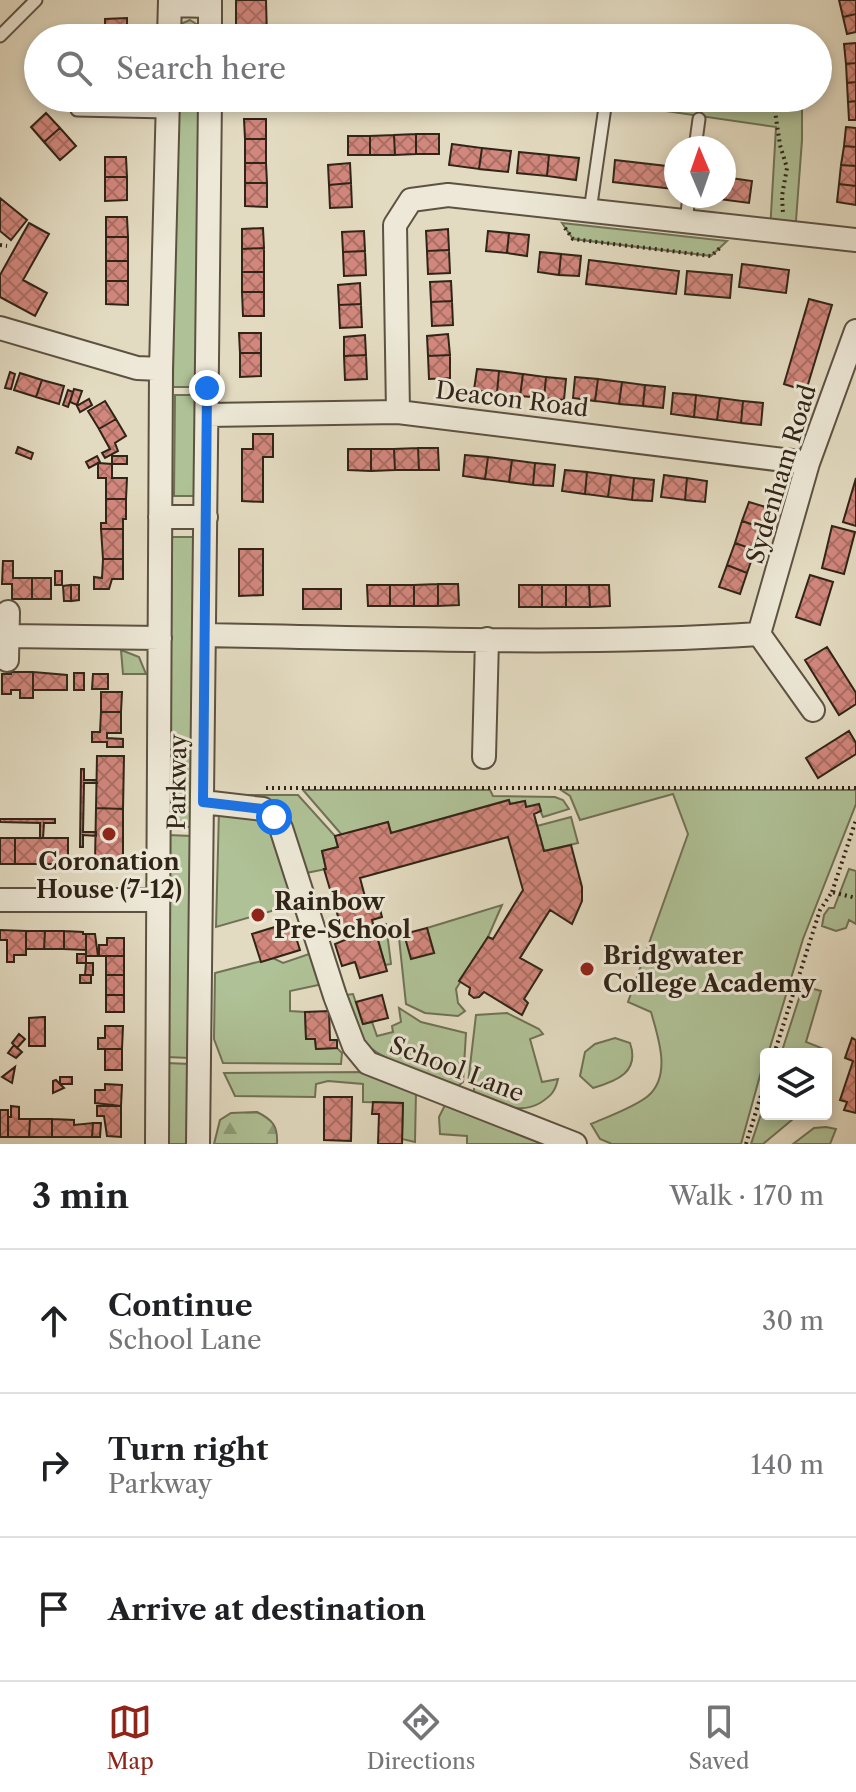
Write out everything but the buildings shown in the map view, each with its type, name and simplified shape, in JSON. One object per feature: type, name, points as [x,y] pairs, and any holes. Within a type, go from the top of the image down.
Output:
[{"type":"street","points":[[169,24],[170,2],[210,3],[210,24]]},
{"type":"street","name":"Parkway","points":[[157,1144],[161,369],[168,112]]},
{"type":"street","name":"Parkway","points":[[198,1144],[210,112]]},
{"type":"street","points":[[398,412],[395,225],[411,200],[448,195],[856,240]]},
{"type":"street","points":[[0,328],[137,368],[161,369]]},
{"type":"street","name":"Sydenham Road","points":[[759,634],[808,463],[856,331]]},
{"type":"street","name":"Deacon Road","points":[[207,415],[398,412],[808,463]]},
{"type":"street","points":[[160,517],[206,517]]},
{"type":"street","points":[[7,660],[8,612]]},
{"type":"street","points":[[205,635],[487,639],[705,638],[759,634],[813,710]]},
{"type":"street","points":[[8,636],[160,638]]},
{"type":"street","points":[[484,757],[487,639]]},
{"type":"street","name":"School Lane","points":[[203,802],[263,809],[274,817],[281,828],[335,996],[354,1046],[368,1063],[575,1144]]},
{"type":"street","points":[[0,900],[158,900]]},
{"type":"lane","points":[[0,36],[36,0]]},
{"type":"lane","points":[[590,211],[604,112]]},
{"type":"lane","points":[[697,136],[699,119]]},
{"type":"lane","points":[[686,222],[688,208]]},
{"type":"path","points":[[775,112],[787,168],[782,196],[782,233]]},
{"type":"path","points":[[549,206],[573,239],[711,256],[742,228]]},
{"type":"path","points":[[0,245],[7,246]]},
{"type":"path","points":[[266,788],[856,788]]},
{"type":"path","points":[[776,1048],[820,910],[832,892],[856,820]]},
{"type":"path","points":[[832,892],[856,898]]},
{"type":"path","points":[[746,1144],[760,1098]]},
{"type":"green space","points":[[175,112],[200,112],[198,387],[173,387]]},
{"type":"green space","points":[[672,112],[802,112],[795,234],[770,231],[776,127]]},
{"type":"green space","points":[[562,223],[727,241],[711,256],[573,239]]},
{"type":"green space","points":[[175,395],[198,395],[196,496],[174,496]]},
{"type":"green space","points":[[172,537],[195,537],[192,827],[169,827]]},
{"type":"green space","points":[[121,650],[139,657],[146,674],[123,674]]},
{"type":"green space","points":[[303,790],[490,790],[493,796],[555,797],[563,800],[569,809],[543,817],[538,805],[526,807],[525,801],[510,804],[508,800],[391,833],[388,822],[342,835]]},
{"type":"green space","points":[[561,790],[856,790],[856,804],[803,939],[770,1048],[760,1048],[760,1076],[741,1144],[612,1144],[600,1139],[591,1124],[621,1112],[648,1096],[660,1078],[661,1056],[651,1012],[628,1002],[688,834],[673,794],[580,820],[570,796]]},
{"type":"green space","points":[[246,795],[298,795],[335,836],[338,847],[322,851],[326,869],[306,873],[291,824],[281,812],[245,799]]},
{"type":"green space","points":[[219,810],[262,818],[270,826],[296,904],[216,927]]},
{"type":"green space","points":[[571,817],[578,843],[544,851],[537,826]]},
{"type":"green space","points":[[168,835],[192,836],[190,1058],[166,1057]]},
{"type":"green space","points":[[849,869],[856,871],[856,924],[849,920],[846,928],[836,931],[822,926],[824,915],[829,908],[834,908]]},
{"type":"green space","points":[[502,905],[488,937],[456,989],[458,1003],[465,1011],[458,1016],[425,1013],[406,1004],[399,938],[404,934],[434,952],[427,928]]},
{"type":"green space","points":[[386,924],[391,964],[385,965],[375,928]]},
{"type":"green space","points":[[312,953],[323,984],[290,991],[290,1011],[305,1012],[306,1039],[315,1039],[316,1049],[337,1048],[342,1053],[341,1064],[223,1063],[214,1039],[215,973],[273,958],[283,963]]},
{"type":"green space","points":[[803,986],[821,991],[806,1042],[821,1048],[783,1048]]},
{"type":"green space","points":[[353,994],[363,1024],[372,1022],[377,1036],[393,1032],[392,1026],[401,1022],[399,1008],[421,1022],[466,1033],[463,1082],[458,1086],[420,1073],[368,1046],[361,1038],[345,995]]},
{"type":"green space","points":[[507,1013],[543,1034],[530,1039],[542,1082],[558,1079],[550,1096],[532,1107],[515,1108],[499,1104],[474,1094],[474,1085],[468,1083],[476,1015]]},
{"type":"green space","points":[[615,1038],[630,1043],[632,1061],[629,1068],[618,1078],[593,1088],[580,1076],[585,1052],[595,1044]]},
{"type":"green space","points":[[166,1063],[190,1064],[189,1144],[165,1144]]},
{"type":"green space","points":[[368,1072],[416,1091],[415,1142],[402,1139],[403,1103],[363,1102],[363,1084],[328,1081],[316,1084],[315,1097],[235,1096],[224,1073]]},
{"type":"green space","points":[[446,1103],[547,1144],[467,1144],[467,1136],[440,1134],[439,1117]]},
{"type":"green space","points":[[257,1112],[273,1124],[277,1144],[214,1144],[220,1120],[231,1113]]},
{"type":"green space","points":[[760,1117],[760,1120],[792,1120],[763,1144],[751,1144]]},
{"type":"green space","points":[[814,1128],[836,1129],[830,1144],[793,1144]]},
{"type":"place","name":"Coronation House (7-12)","points":[[109,834]]},
{"type":"place","name":"Rainbow Pre-School","points":[[258,915]]},
{"type":"place","name":"Bridgwater College Academy","points":[[587,969]]},
{"type":"route","points":[[207,388],[203,802],[263,809],[274,817]]}]
